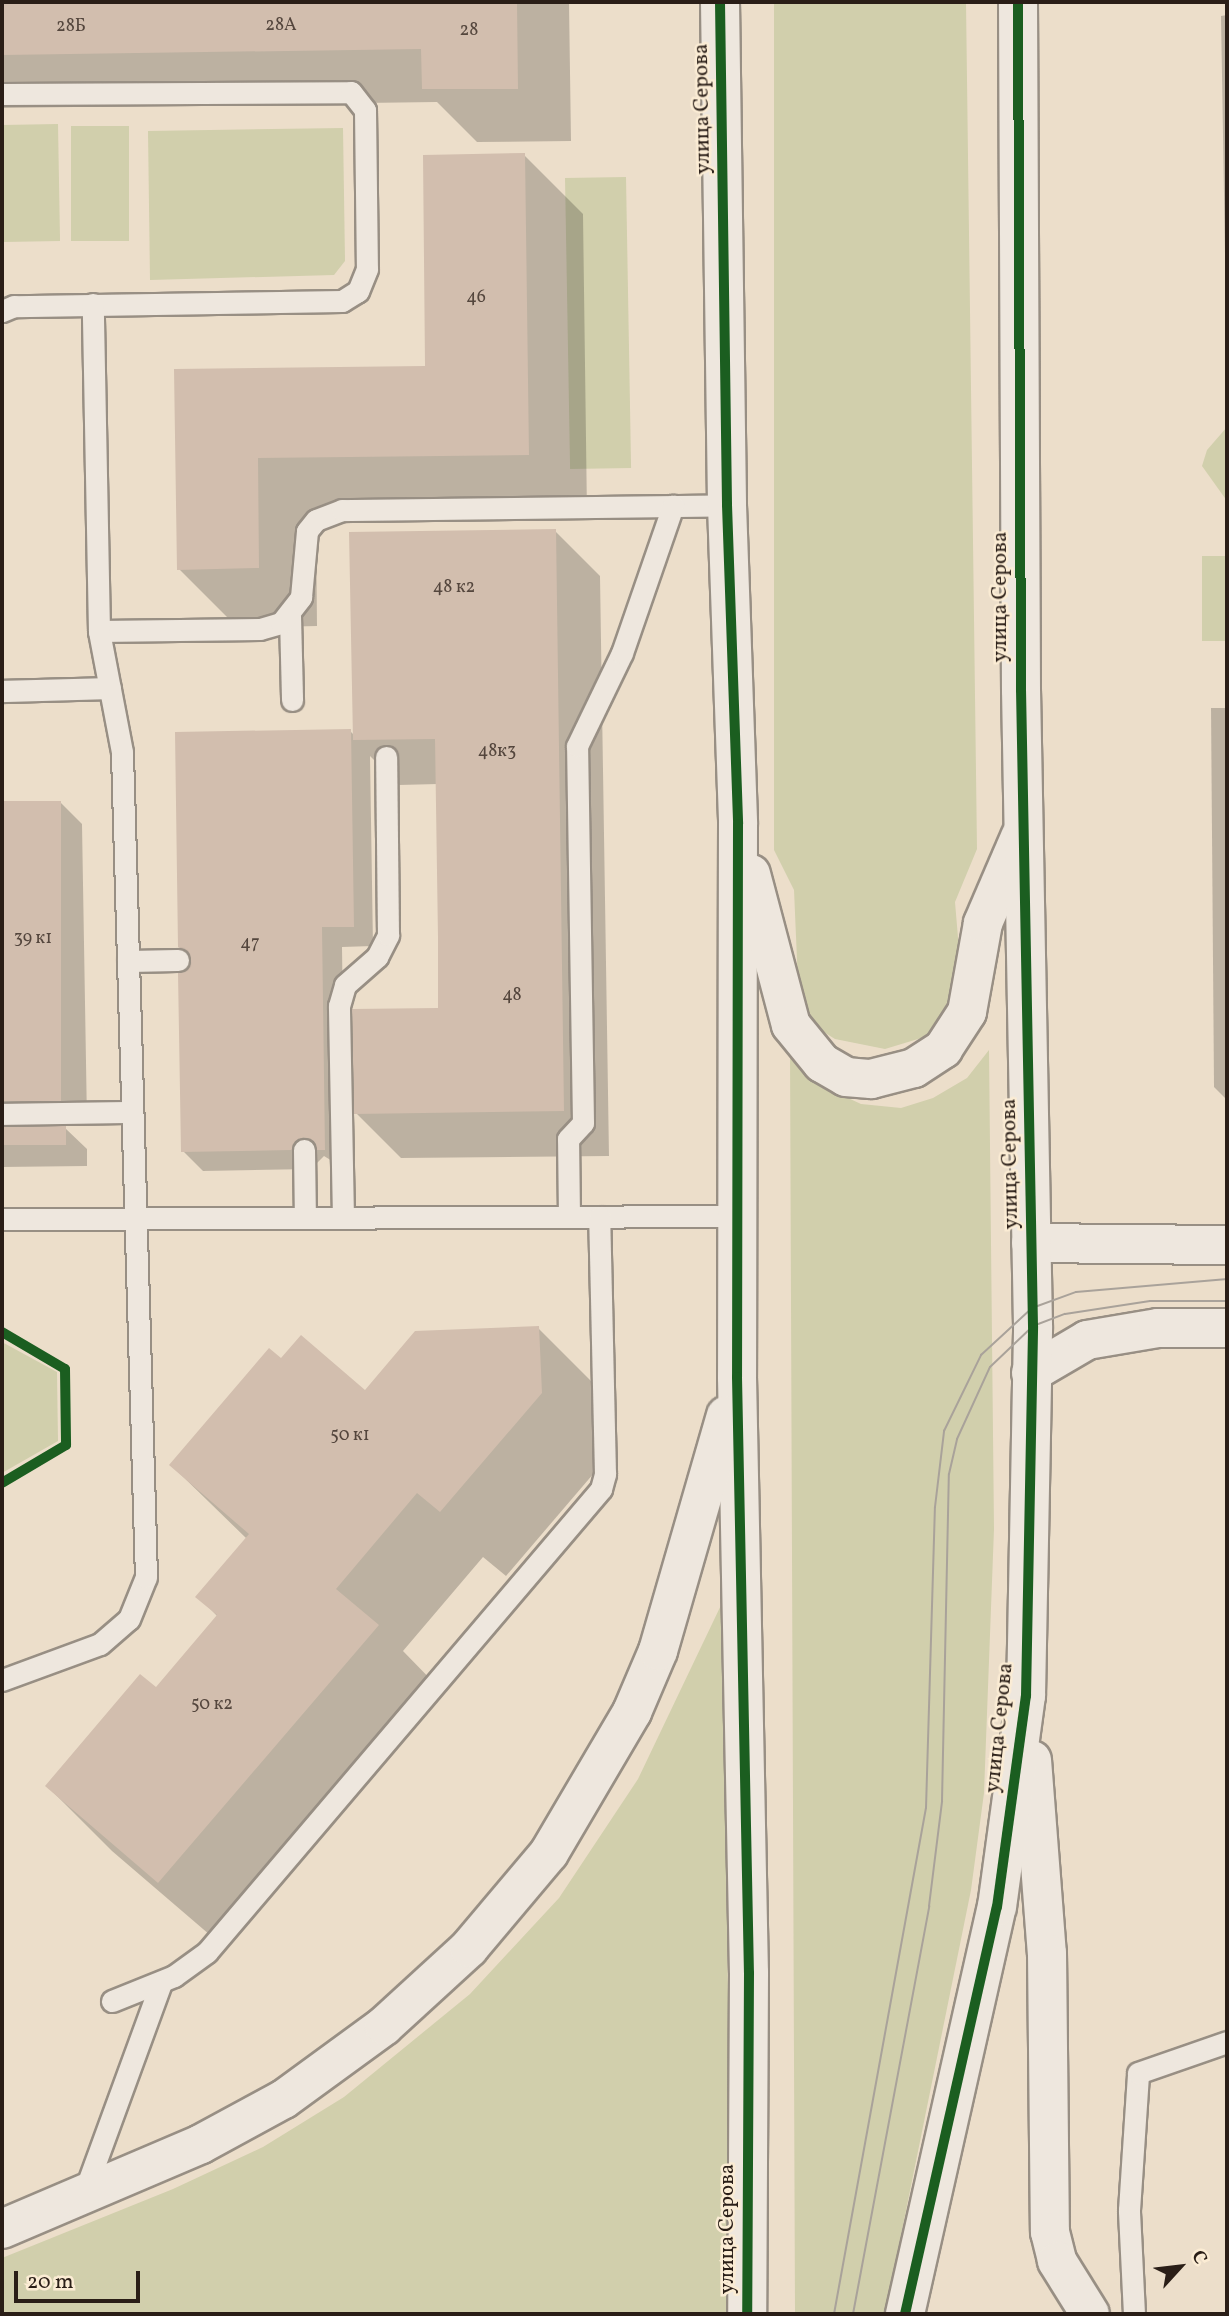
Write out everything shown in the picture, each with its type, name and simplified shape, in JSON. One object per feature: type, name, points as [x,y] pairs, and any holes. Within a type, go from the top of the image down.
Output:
[{"type":"street","name":"улица Серова","points":[[720,2],[727,505],[738,824],[737,1377],[750,1973],[747,2314]]},
{"type":"street","name":"улица Серова","points":[[1018,2],[1021,690],[1026,823],[1031,1242],[1026,1696],[1047,1953],[1050,2232],[1057,2261],[1090,2314]]},
{"type":"street","points":[[738,824],[791,1026],[822,1063],[846,1077],[871,1079],[914,1068],[943,1049],[967,1012],[983,923],[1026,823]]},
{"type":"street","points":[[1031,1242],[1227,1245]]},
{"type":"street","points":[[1031,1373],[1087,1340],[1158,1328],[1227,1328]]},
{"type":"street","points":[[2,2229],[83,2198],[201,2144],[284,2099],[384,2026],[469,1948],[549,1853],[632,1712],[658,1651],[737,1377]]},
{"type":"street","name":"улица Серова","points":[[905,2314],[997,1907],[1026,1696]]},
{"type":"lane","points":[[2,94],[339,89],[356,96],[365,110],[367,269],[354,295],[342,301],[14,306],[2,311]]},
{"type":"lane","points":[[2,1680],[100,1644],[129,1619],[142,1593],[146,1577],[122,752],[99,631],[93,304]]},
{"type":"lane","points":[[292,700],[290,616],[301,597],[307,531],[328,513],[727,505]]},
{"type":"lane","points":[[569,1217],[568,1139],[583,1124],[577,746],[622,653],[673,506]]},
{"type":"lane","points":[[99,631],[260,629],[290,616]]},
{"type":"lane","points":[[2,691],[110,688]]},
{"type":"lane","points":[[343,1218],[340,1006],[345,985],[377,957],[388,935],[386,757]]},
{"type":"lane","points":[[128,961],[178,960]]},
{"type":"lane","points":[[2,1114],[132,1112]]},
{"type":"lane","points":[[304,1150],[305,1218]]},
{"type":"lane","points":[[2,1219],[738,1216]]},
{"type":"lane","points":[[112,2001],[161,1983],[207,1952],[603,1485],[599,1217]]},
{"type":"lane","points":[[83,2198],[161,1983]]},
{"type":"lane","points":[[1134,2314],[1129,2210],[1138,2073],[1227,2042]]},
{"type":"shaded area","points":[[774,2],[966,2],[977,849],[955,902],[961,973],[946,1023],[928,1036],[885,1049],[835,1039],[814,1026],[798,983],[794,890],[774,850]]},
{"type":"shaded area","points":[[58,124],[60,241],[4,242],[2,125]]},
{"type":"shaded area","points":[[71,126],[129,126],[129,241],[71,241]]},
{"type":"shaded area","points":[[343,128],[345,261],[334,275],[150,280],[148,131]]},
{"type":"shaded area","points":[[626,177],[631,468],[570,469],[565,178]]},
{"type":"shaded area","points":[[1227,427],[1227,501],[1202,466],[1207,450]]},
{"type":"shaded area","points":[[1202,556],[1227,556],[1227,641],[1202,641]]},
{"type":"shaded area","points":[[790,1049],[835,1092],[861,1104],[901,1108],[933,1098],[967,1078],[989,1050],[994,1529],[984,1793],[971,1890],[885,2314],[795,2314]]},
{"type":"shaded area","points":[[2,1342],[57,1372],[58,1441],[2,1473]]},
{"type":"shaded area","points":[[723,1601],[732,2314],[2,2314],[2,2258],[173,2189],[263,2147],[344,2097],[470,1994],[559,1898],[638,1779]]},
{"type":"building","points":[[2,2],[517,2],[518,89],[422,89],[421,49],[2,55]]},
{"type":"building","points":[[525,153],[529,455],[258,458],[259,568],[177,570],[174,369],[425,366],[423,155]]},
{"type":"building","points":[[556,529],[564,1111],[354,1114],[352,1009],[438,1008],[438,938],[435,739],[353,740],[349,532]]},
{"type":"building","points":[[351,729],[354,927],[322,927],[325,1150],[317,1150],[311,1139],[303,1137],[291,1150],[181,1152],[178,973],[191,960],[189,953],[178,947],[175,732]]},
{"type":"building","points":[[2,801],[61,801],[61,1101],[2,1101]]},
{"type":"building","points":[[2,1126],[66,1126],[66,1145],[2,1145]]},
{"type":"building","points":[[539,1326],[542,1393],[440,1512],[417,1493],[336,1589],[379,1625],[158,1883],[45,1786],[140,1674],[156,1687],[217,1615],[195,1597],[249,1534],[169,1465],[269,1348],[281,1358],[301,1335],[365,1390],[415,1331]]},
{"type":"tram line","points":[[834,2314],[926,1808],[935,1507],[944,1431],[981,1355],[1032,1308],[1076,1292],[1227,1279]]},
{"type":"tram line","points":[[853,2314],[929,1906],[942,1801],[949,1474],[957,1439],[990,1367],[1033,1326],[1065,1314],[1150,1301],[1227,1301]]},
{"type":"cycle path","points":[[720,2],[727,505],[738,824],[737,1377],[749,1973],[747,2314]]},
{"type":"cycle path","points":[[905,2314],[997,1907],[1026,1696],[1033,1326],[1021,690],[1018,2]]},
{"type":"cycle path","points":[[2,1332],[65,1369],[66,1445],[2,1483]]}]
